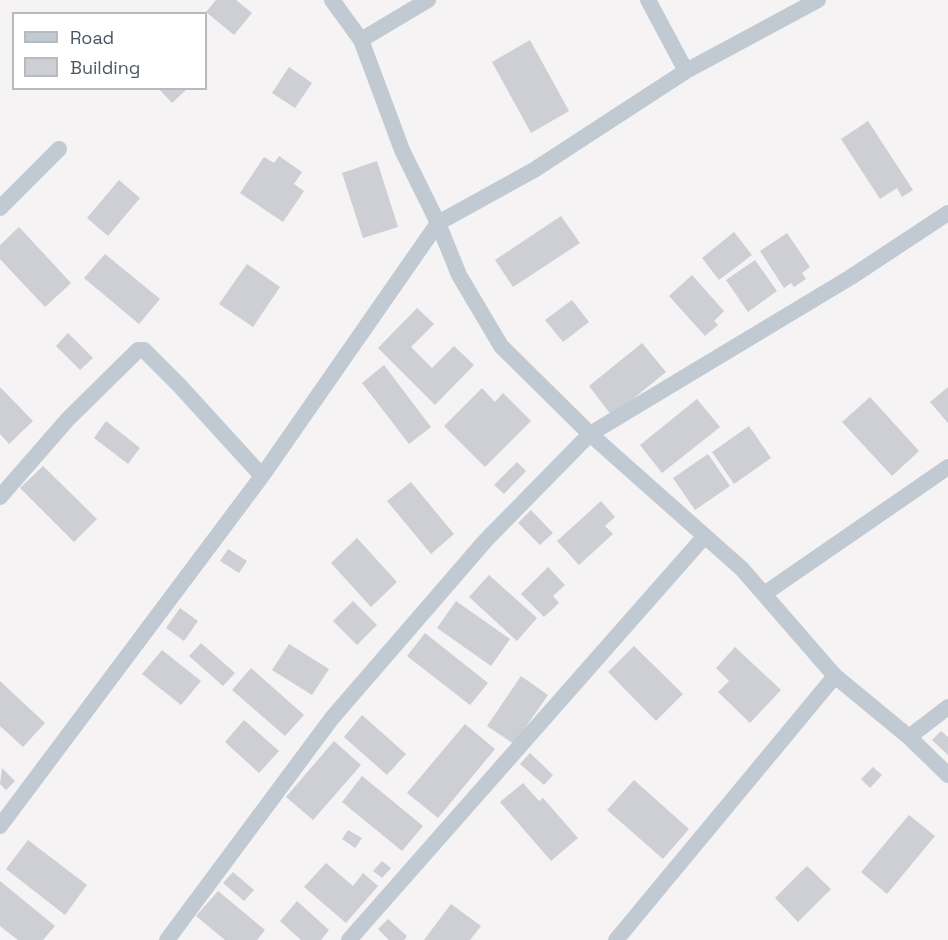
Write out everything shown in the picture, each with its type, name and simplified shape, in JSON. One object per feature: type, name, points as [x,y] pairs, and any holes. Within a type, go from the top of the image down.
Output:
[{"type":"street","points":[[332,0],[361,40],[402,150],[438,223],[459,275],[501,346],[590,434],[742,569],[835,676],[909,737],[948,775]]},
{"type":"street","points":[[361,40],[428,0]]},
{"type":"street","points":[[648,0],[686,71]]},
{"type":"street","points":[[0,826],[262,476],[438,223],[534,170],[686,71],[818,0]]},
{"type":"street","points":[[0,208],[59,148]]},
{"type":"street","points":[[167,940],[332,718],[486,540],[590,434],[841,283],[948,213]]},
{"type":"street","points":[[0,497],[68,419],[138,350],[144,350],[179,385],[262,476]]},
{"type":"street","points":[[764,594],[948,467]]},
{"type":"street","points":[[349,940],[704,537]]},
{"type":"street","points":[[616,940],[835,676]]},
{"type":"street","points":[[909,737],[948,707]]},
{"type":"building","points":[[216,0],[236,0],[252,13],[234,35],[206,12]]},
{"type":"building","points":[[530,40],[569,111],[531,133],[492,62]]},
{"type":"building","points":[[289,67],[312,83],[295,108],[272,93]]},
{"type":"building","points":[[160,90],[186,90],[172,103]]},
{"type":"building","points":[[868,121],[913,190],[902,197],[897,188],[880,199],[841,139]]},
{"type":"building","points":[[279,156],[302,172],[294,184],[304,191],[283,222],[240,193],[264,157],[274,163]]},
{"type":"building","points":[[377,161],[398,227],[363,238],[342,173]]},
{"type":"building","points":[[119,180],[140,198],[108,236],[87,218]]},
{"type":"building","points":[[561,216],[580,243],[513,287],[495,260]]},
{"type":"building","points":[[19,227],[71,283],[45,307],[0,259],[0,245]]},
{"type":"building","points":[[734,232],[752,255],[719,280],[702,258]]},
{"type":"building","points":[[787,233],[810,267],[802,273],[806,279],[794,287],[791,283],[784,288],[760,251]]},
{"type":"building","points":[[105,254],[160,299],[139,324],[84,278]]},
{"type":"building","points":[[755,260],[777,291],[748,312],[726,280]]},
{"type":"building","points":[[247,264],[280,287],[253,327],[219,304]]},
{"type":"building","points":[[692,275],[724,311],[714,321],[718,325],[705,336],[669,296]]},
{"type":"building","points":[[572,300],[589,322],[563,342],[545,320]]},
{"type":"building","points":[[417,308],[434,324],[411,347],[432,368],[454,346],[474,365],[435,405],[378,348]]},
{"type":"building","points":[[68,333],[93,358],[80,370],[56,346]]},
{"type":"building","points":[[642,343],[666,372],[612,416],[589,386]]},
{"type":"building","points":[[384,365],[431,427],[409,444],[362,383]]},
{"type":"building","points":[[0,387],[33,421],[9,444],[0,434]]},
{"type":"building","points":[[948,387],[948,423],[930,402]]},
{"type":"building","points":[[482,388],[495,402],[503,393],[531,421],[485,467],[444,426]]},
{"type":"building","points":[[870,397],[919,451],[892,476],[842,422]]},
{"type":"building","points":[[697,399],[720,427],[662,473],[640,445]]},
{"type":"building","points":[[106,421],[140,448],[128,464],[94,438]]},
{"type":"building","points":[[749,426],[771,458],[734,484],[712,452]]},
{"type":"building","points":[[708,454],[730,486],[695,510],[673,478]]},
{"type":"building","points":[[517,462],[526,471],[504,494],[494,485]]},
{"type":"building","points":[[43,466],[97,519],[74,542],[20,488]]},
{"type":"building","points":[[411,482],[454,534],[431,554],[387,501]]},
{"type":"building","points":[[601,501],[615,517],[605,526],[613,534],[579,565],[557,541]]},
{"type":"building","points":[[531,510],[553,533],[540,545],[518,523]]},
{"type":"building","points":[[357,538],[397,582],[371,607],[331,563]]},
{"type":"building","points":[[228,549],[247,561],[239,573],[220,561]]},
{"type":"building","points":[[548,567],[565,585],[553,596],[559,603],[544,617],[521,594]]},
{"type":"building","points":[[489,575],[537,618],[517,641],[469,597]]},
{"type":"building","points":[[353,601],[377,625],[357,645],[333,621]]},
{"type":"building","points":[[456,601],[510,639],[491,666],[437,628]]},
{"type":"building","points":[[180,608],[198,621],[184,641],[166,628]]},
{"type":"building","points":[[425,633],[488,683],[470,705],[407,656]]},
{"type":"building","points":[[201,643],[235,673],[223,686],[189,656]]},
{"type":"building","points":[[289,644],[329,669],[312,695],[272,670]]},
{"type":"building","points":[[634,646],[683,694],[656,721],[608,672]]},
{"type":"building","points":[[735,647],[781,690],[750,723],[718,692],[729,681],[716,668]]},
{"type":"building","points":[[162,650],[201,681],[181,705],[142,674]]},
{"type":"building","points":[[251,668],[304,715],[285,736],[232,690]]},
{"type":"building","points":[[521,676],[548,695],[514,744],[487,726]]},
{"type":"building","points":[[0,681],[45,723],[23,747],[0,726]]},
{"type":"building","points":[[362,715],[406,754],[387,775],[344,737]]},
{"type":"building","points":[[244,720],[279,751],[259,773],[225,742]]},
{"type":"building","points":[[465,724],[495,749],[438,818],[407,793]]},
{"type":"building","points":[[941,731],[948,737],[948,755],[932,740]]},
{"type":"building","points":[[334,741],[361,765],[313,820],[286,797]]},
{"type":"building","points":[[530,753],[553,775],[544,785],[520,764]]},
{"type":"building","points":[[873,767],[882,775],[870,788],[861,779]]},
{"type":"building","points":[[2,768],[15,781],[6,790],[0,784]]},
{"type":"building","points":[[362,776],[423,826],[402,851],[342,802]]},
{"type":"building","points":[[634,780],[689,829],[663,859],[607,810]]},
{"type":"building","points":[[523,783],[539,801],[543,798],[578,838],[551,861],[500,802]]},
{"type":"building","points":[[909,815],[935,836],[887,894],[861,872]]},
{"type":"building","points":[[348,830],[362,838],[355,848],[342,839]]},
{"type":"building","points":[[28,840],[87,885],[65,915],[6,869]]},
{"type":"building","points":[[382,861],[391,868],[382,878],[373,871]]},
{"type":"building","points":[[326,863],[353,886],[363,873],[378,886],[346,923],[304,887]]},
{"type":"building","points":[[807,866],[831,889],[798,922],[775,898]]},
{"type":"building","points":[[233,872],[254,890],[244,901],[223,883]]},
{"type":"building","points":[[0,881],[55,926],[43,940],[18,940],[0,926]]},
{"type":"building","points":[[218,891],[265,930],[257,940],[225,940],[196,916]]},
{"type":"building","points":[[297,901],[329,930],[321,940],[301,940],[280,921]]},
{"type":"building","points":[[451,904],[481,926],[470,940],[424,940]]},
{"type":"building","points":[[388,919],[407,936],[404,940],[389,940],[378,929]]}]
